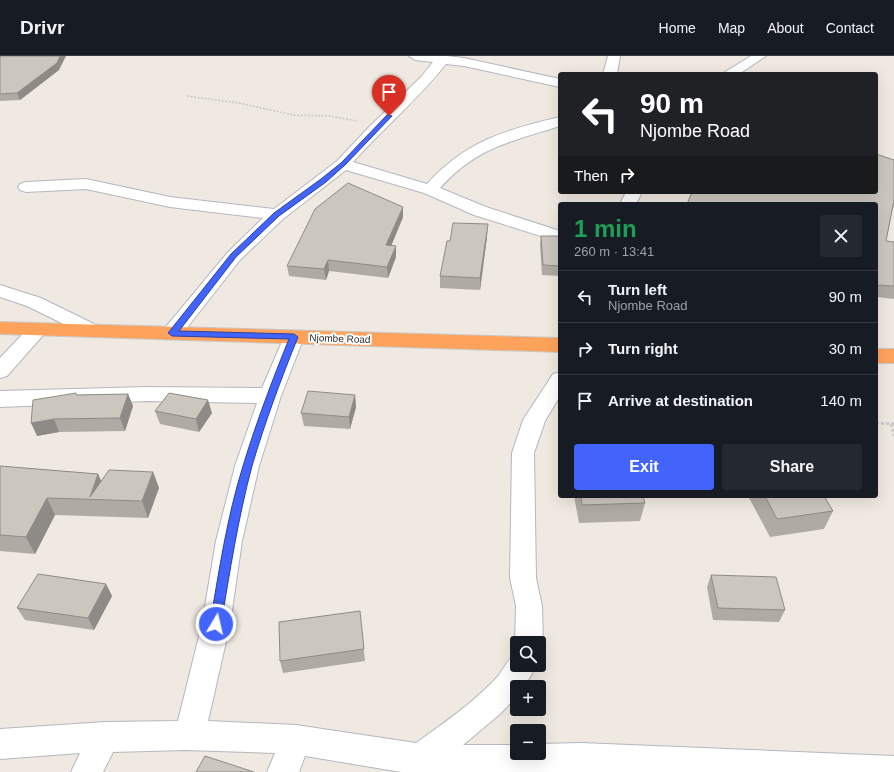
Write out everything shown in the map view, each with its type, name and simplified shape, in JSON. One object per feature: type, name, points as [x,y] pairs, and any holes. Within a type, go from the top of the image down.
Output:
[{"type":"highway","name":"Njombe Road","points":[[0,328],[558,345]]},
{"type":"highway","points":[[878,356],[894,356]]},
{"type":"street","points":[[415,56],[443,59],[524,74],[558,82]]},
{"type":"street","points":[[610,72],[614,56]]},
{"type":"street","points":[[732,72],[760,56]]},
{"type":"street","points":[[172,333],[234,256],[277,215],[323,181],[343,164],[378,126],[426,80],[443,59]]},
{"type":"street","points":[[430,190],[451,168],[476,151],[495,142],[558,122]]},
{"type":"street","points":[[343,164],[430,190],[480,211],[558,236]]},
{"type":"street","points":[[26,187],[86,184],[170,202],[277,215]]},
{"type":"street","points":[[0,291],[34,302],[91,330]]},
{"type":"street","points":[[0,371],[38,329]]},
{"type":"street","points":[[190,734],[216,624],[229,541],[247,466],[270,396],[294,337]]},
{"type":"street","points":[[529,636],[529,606],[523,578],[523,453],[534,420],[558,382]]},
{"type":"street","points":[[0,399],[147,394],[270,396]]},
{"type":"street","points":[[420,759],[490,703],[513,681],[519,672]]},
{"type":"street","points":[[0,744],[105,737],[190,734],[296,740],[420,759],[531,760],[582,765],[894,771]]},
{"type":"street","points":[[88,772],[105,737]]},
{"type":"street","points":[[283,772],[296,740]]},
{"type":"path","points":[[187,96],[239,103],[293,115],[330,116],[378,126]]},
{"type":"path","points":[[878,423],[893,424],[894,436]]},
{"type":"building","points":[[0,56],[60,56],[57,63],[17,93],[0,94]]},
{"type":"building","points":[[878,155],[894,160],[894,200],[886,241],[894,242],[894,286],[878,285],[878,202],[688,202],[691,194],[878,194]]},
{"type":"building","points":[[348,183],[403,207],[386,245],[396,246],[387,267],[328,260],[324,269],[287,266],[315,209]]},
{"type":"building","points":[[453,223],[488,224],[480,278],[440,276],[447,241],[450,241]]},
{"type":"building","points":[[541,236],[558,236],[558,266],[543,265]]},
{"type":"building","points":[[308,391],[355,395],[349,417],[301,413]]},
{"type":"building","points":[[76,393],[76,395],[128,394],[120,418],[54,419],[31,423],[33,400]]},
{"type":"building","points":[[169,393],[208,400],[196,419],[155,411]]},
{"type":"building","points":[[0,466],[98,474],[90,497],[109,470],[153,472],[142,501],[47,498],[26,537],[0,535]]},
{"type":"building","points":[[581,498],[644,498],[645,503],[582,505]]},
{"type":"building","points":[[766,498],[825,498],[833,511],[777,519]]},
{"type":"building","points":[[38,574],[106,584],[88,618],[17,608]]},
{"type":"building","points":[[711,575],[776,577],[785,610],[718,608]]},
{"type":"building","points":[[360,611],[364,649],[280,661],[279,622]]},
{"type":"building","points":[[205,756],[254,772],[196,772]]},
{"type":"route","points":[[216,624],[229,541],[247,466],[270,396],[294,337],[172,333],[234,256],[261,228],[343,164],[389,116]]}]
